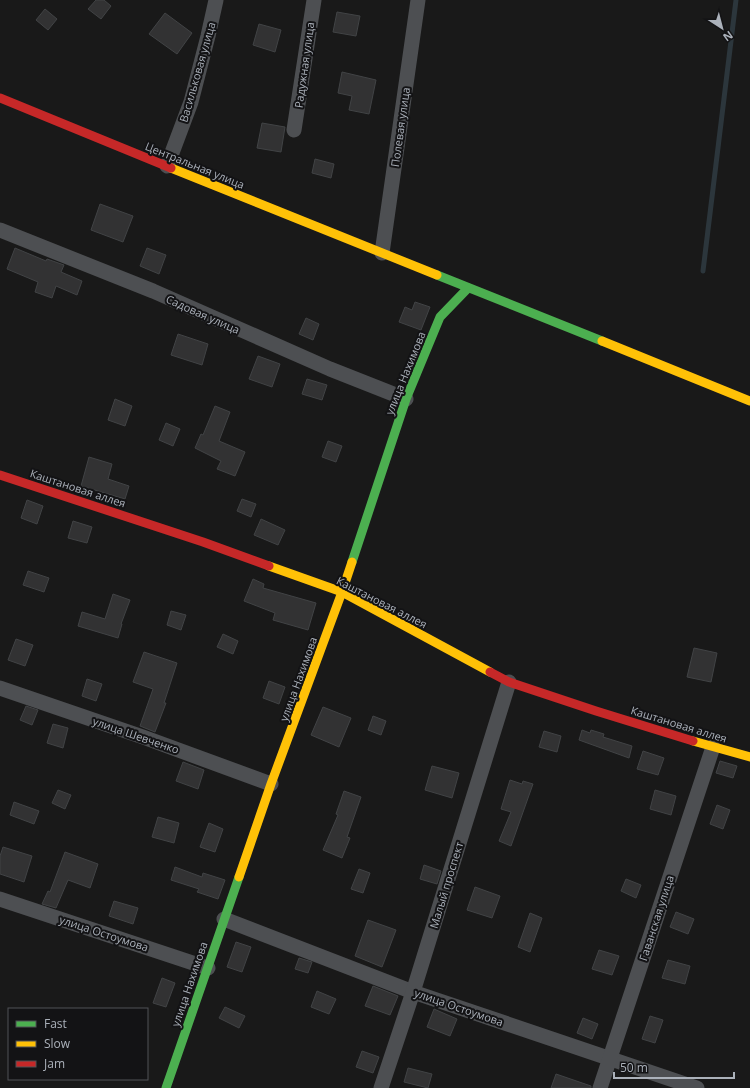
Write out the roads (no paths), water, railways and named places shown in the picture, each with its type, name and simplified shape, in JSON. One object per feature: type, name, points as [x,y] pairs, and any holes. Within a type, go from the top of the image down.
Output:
[{"type":"street","name":"Васильковая улица","points":[[167,166],[191,102],[216,0]]},
{"type":"street","name":"Радужная улица","points":[[294,130],[314,0]]},
{"type":"street","name":"Полевая улица","points":[[382,253],[418,0]]},
{"type":"street","name":"Центральная улица","points":[[0,98],[750,401]]},
{"type":"street","name":"Садовая улица","points":[[0,230],[153,291],[330,369],[406,399]]},
{"type":"street","name":"улица Нахимова","points":[[166,1088],[271,784],[342,592],[406,399],[440,317],[468,288]]},
{"type":"street","name":"Каштановая аллея","points":[[0,475],[202,542],[342,592],[509,682],[596,711],[750,757]]},
{"type":"street","name":"Малый проспект","points":[[381,1088],[413,992],[509,682]]},
{"type":"street","name":"улица Шевченко","points":[[0,688],[143,737],[271,784]]},
{"type":"street","name":"Гаванская улица","points":[[600,1088],[713,747]]},
{"type":"street","name":"улица Остоумова","points":[[0,899],[208,968]]},
{"type":"street","name":"улица Остоумова","points":[[224,919],[413,992],[697,1088]]},
{"type":"waterway","points":[[703,271],[736,0]]}]
